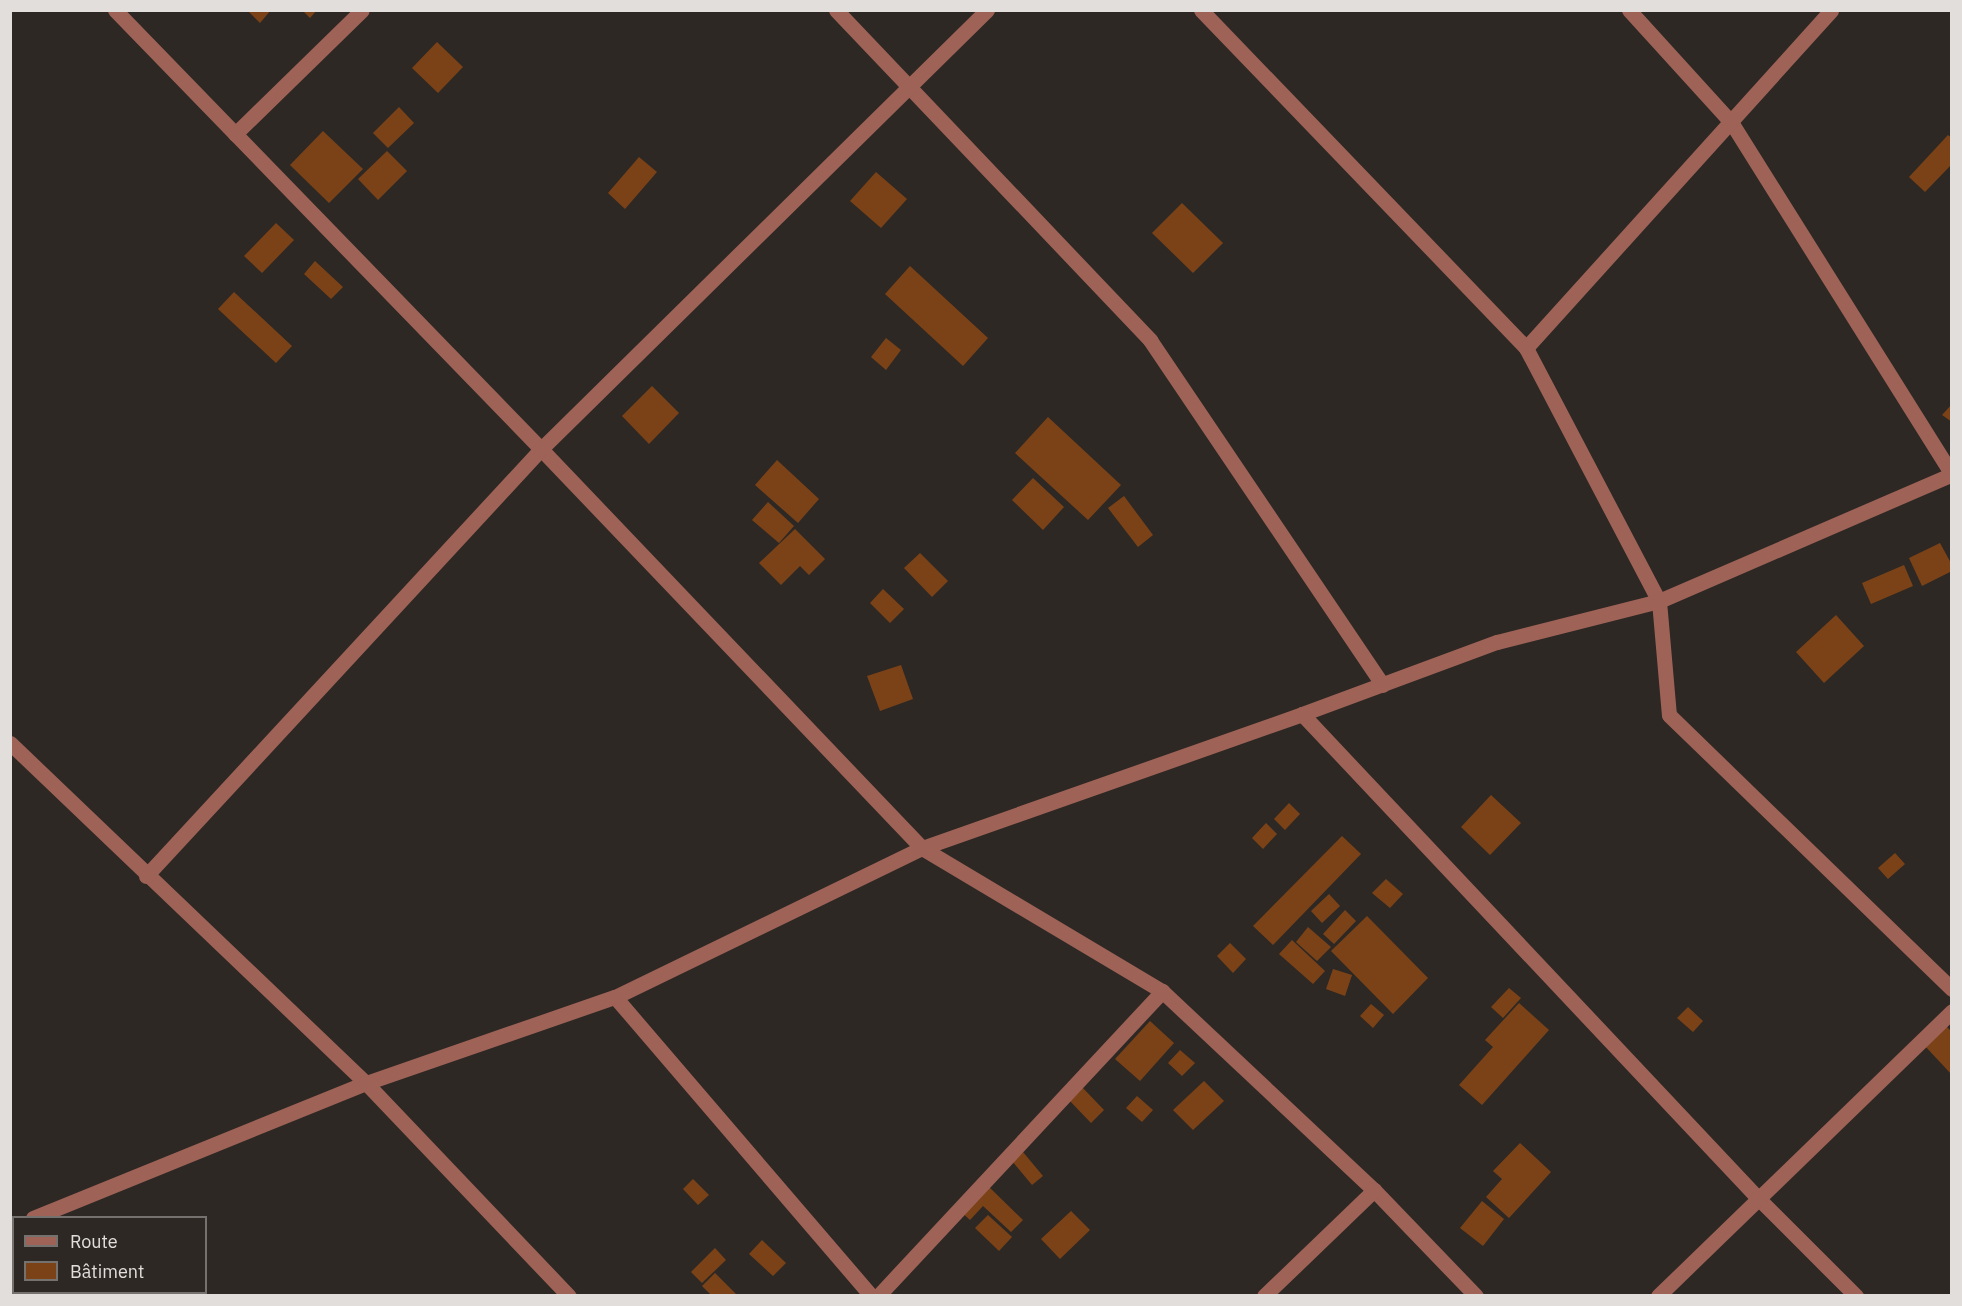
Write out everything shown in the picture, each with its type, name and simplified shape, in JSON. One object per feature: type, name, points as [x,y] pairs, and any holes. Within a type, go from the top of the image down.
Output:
[{"type":"street","points":[[116,10],[541,449],[922,848],[1161,991],[1374,1190],[1476,1296]]},
{"type":"street","points":[[236,134],[362,10]]},
{"type":"street","points":[[836,10],[1150,339],[1383,685]]},
{"type":"street","points":[[146,876],[541,449],[987,10]]},
{"type":"street","points":[[1201,10],[1526,348],[1659,602],[1669,715],[1952,989]]},
{"type":"street","points":[[38,1216],[366,1083],[615,997],[922,848],[1383,685],[1497,642],[1659,602],[1952,474],[1731,122],[1629,10]]},
{"type":"street","points":[[1526,348],[1831,10]]},
{"type":"street","points":[[1302,714],[1758,1198],[1857,1296]]},
{"type":"street","points":[[10,743],[146,876],[366,1083],[569,1296]]},
{"type":"street","points":[[878,1296],[1161,991]]},
{"type":"street","points":[[615,997],[871,1296]]},
{"type":"street","points":[[1658,1296],[1952,1011]]},
{"type":"street","points":[[1264,1296],[1374,1190]]},
{"type":"building","points":[[247,10],[271,10],[260,23]]},
{"type":"building","points":[[302,10],[317,10],[310,18]]},
{"type":"building","points":[[437,42],[463,67],[438,93],[412,68]]},
{"type":"building","points":[[399,107],[414,123],[388,148],[373,133]]},
{"type":"building","points":[[323,131],[363,169],[329,203],[290,165]]},
{"type":"building","points":[[1948,135],[1952,138],[1952,164],[1925,192],[1909,177]]},
{"type":"building","points":[[387,151],[407,171],[378,200],[358,179]]},
{"type":"building","points":[[639,157],[657,172],[625,209],[608,193]]},
{"type":"building","points":[[876,172],[907,199],[881,228],[850,201]]},
{"type":"building","points":[[1182,203],[1223,243],[1193,273],[1152,233]]},
{"type":"building","points":[[276,223],[294,240],[262,273],[244,256]]},
{"type":"building","points":[[315,261],[343,287],[331,299],[304,274]]},
{"type":"building","points":[[910,266],[988,338],[963,366],[885,294]]},
{"type":"building","points":[[234,292],[292,346],[276,363],[218,309]]},
{"type":"building","points":[[886,338],[901,350],[886,370],[871,357]]},
{"type":"building","points":[[652,386],[679,413],[649,444],[622,416]]},
{"type":"building","points":[[1952,404],[1952,422],[1942,415]]},
{"type":"building","points":[[1048,417],[1121,485],[1088,520],[1015,453]]},
{"type":"building","points":[[777,460],[819,499],[798,523],[755,485]]},
{"type":"building","points":[[1033,478],[1064,507],[1043,530],[1012,500]]},
{"type":"building","points":[[1124,496],[1153,535],[1138,547],[1108,508]]},
{"type":"building","points":[[768,502],[794,526],[779,543],[752,520]]},
{"type":"building","points":[[795,529],[825,559],[809,575],[800,566],[781,585],[759,563]]},
{"type":"building","points":[[1940,543],[1952,565],[1952,571],[1922,586],[1909,558]]},
{"type":"building","points":[[920,553],[948,581],[932,597],[904,568]]},
{"type":"building","points":[[1904,565],[1913,586],[1871,604],[1862,583]]},
{"type":"building","points":[[883,589],[904,609],[890,623],[870,603]]},
{"type":"building","points":[[1836,615],[1864,646],[1824,683],[1796,652]]},
{"type":"building","points":[[901,665],[913,699],[880,711],[867,676]]},
{"type":"building","points":[[1491,795],[1521,823],[1490,855],[1461,827]]},
{"type":"building","points":[[1289,803],[1300,814],[1285,830],[1274,819]]},
{"type":"building","points":[[1266,823],[1277,834],[1263,849],[1252,838]]},
{"type":"building","points":[[1342,836],[1361,854],[1273,945],[1253,926]]},
{"type":"building","points":[[1895,853],[1905,864],[1888,879],[1878,868]]},
{"type":"building","points":[[1386,879],[1403,894],[1390,908],[1372,893]]},
{"type":"building","points":[[1329,894],[1340,906],[1322,923],[1311,911]]},
{"type":"building","points":[[1345,910],[1356,921],[1334,944],[1323,934]]},
{"type":"building","points":[[1367,916],[1428,978],[1393,1014],[1331,951]]},
{"type":"building","points":[[1308,927],[1331,947],[1317,961],[1296,942]]},
{"type":"building","points":[[1292,940],[1325,971],[1313,984],[1279,954]]},
{"type":"building","points":[[1230,943],[1246,959],[1233,973],[1217,956]]},
{"type":"building","points":[[1333,969],[1352,975],[1345,996],[1326,989]]},
{"type":"building","points":[[1509,988],[1521,998],[1503,1018],[1491,1007]]},
{"type":"building","points":[[1519,1003],[1549,1030],[1482,1105],[1459,1085],[1493,1047],[1485,1040]]},
{"type":"building","points":[[1371,1004],[1384,1015],[1373,1028],[1360,1016]]},
{"type":"building","points":[[1688,1007],[1703,1021],[1693,1032],[1677,1018]]},
{"type":"building","points":[[1150,1021],[1174,1043],[1140,1081],[1115,1059]]},
{"type":"building","points":[[1945,1025],[1952,1032],[1952,1075],[1924,1045]]},
{"type":"building","points":[[1180,1050],[1195,1063],[1182,1076],[1168,1063]]},
{"type":"building","points":[[1204,1081],[1224,1101],[1193,1130],[1173,1110]]},
{"type":"building","points":[[1081,1086],[1104,1110],[1091,1123],[1068,1099]]},
{"type":"building","points":[[1137,1096],[1153,1110],[1142,1122],[1126,1108]]},
{"type":"building","points":[[1520,1143],[1551,1172],[1509,1218],[1486,1197],[1502,1179],[1493,1171]]},
{"type":"building","points":[[1023,1152],[1043,1176],[1032,1185],[1012,1161]]},
{"type":"building","points":[[693,1179],[709,1195],[698,1205],[683,1189]]},
{"type":"building","points":[[985,1183],[1023,1220],[1011,1232],[983,1206],[970,1220],[959,1210]]},
{"type":"building","points":[[1482,1201],[1504,1219],[1483,1246],[1460,1228]]},
{"type":"building","points":[[1071,1211],[1090,1230],[1060,1259],[1041,1239]]},
{"type":"building","points":[[988,1215],[1012,1237],[999,1251],[975,1228]]},
{"type":"building","points":[[762,1240],[786,1263],[773,1276],[749,1254]]},
{"type":"building","points":[[715,1248],[726,1260],[702,1283],[691,1272]]},
{"type":"building","points":[[715,1273],[736,1294],[735,1296],[712,1296],[702,1286]]}]
